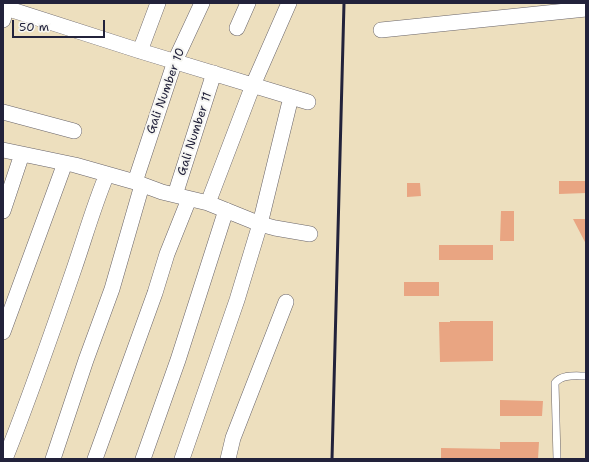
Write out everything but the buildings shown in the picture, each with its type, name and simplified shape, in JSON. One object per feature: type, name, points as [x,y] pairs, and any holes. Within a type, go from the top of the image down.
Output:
[{"type":"street","points":[[140,51],[158,3]]},
{"type":"street","name":"Gali Number 10","points":[[53,459],[86,360],[112,289],[138,183],[175,61],[202,3]]},
{"type":"street","points":[[238,28],[248,3]]},
{"type":"street","points":[[208,203],[253,85],[289,3]]},
{"type":"street","points":[[381,30],[586,9]]},
{"type":"street","points":[[5,10],[308,102]]},
{"type":"street","name":"Gali Number 11","points":[[96,459],[155,293],[167,254],[214,73]]},
{"type":"street","points":[[182,459],[237,300],[260,224],[291,97]]},
{"type":"street","points":[[3,112],[74,131]]},
{"type":"street","points":[[3,150],[65,163],[107,174],[182,197],[208,203],[260,224],[310,234]]},
{"type":"street","points":[[3,211],[22,154]]},
{"type":"street","points":[[3,332],[65,163]]},
{"type":"street","points":[[5,459],[24,410],[92,212],[107,174]]},
{"type":"street","points":[[143,459],[178,360],[226,210]]},
{"type":"street","points":[[228,459],[234,438],[286,302]]},
{"type":"lane","points":[[558,459],[555,383],[558,379],[563,377],[586,376]]},
{"type":"railway","points":[[332,459],[344,3]]}]
